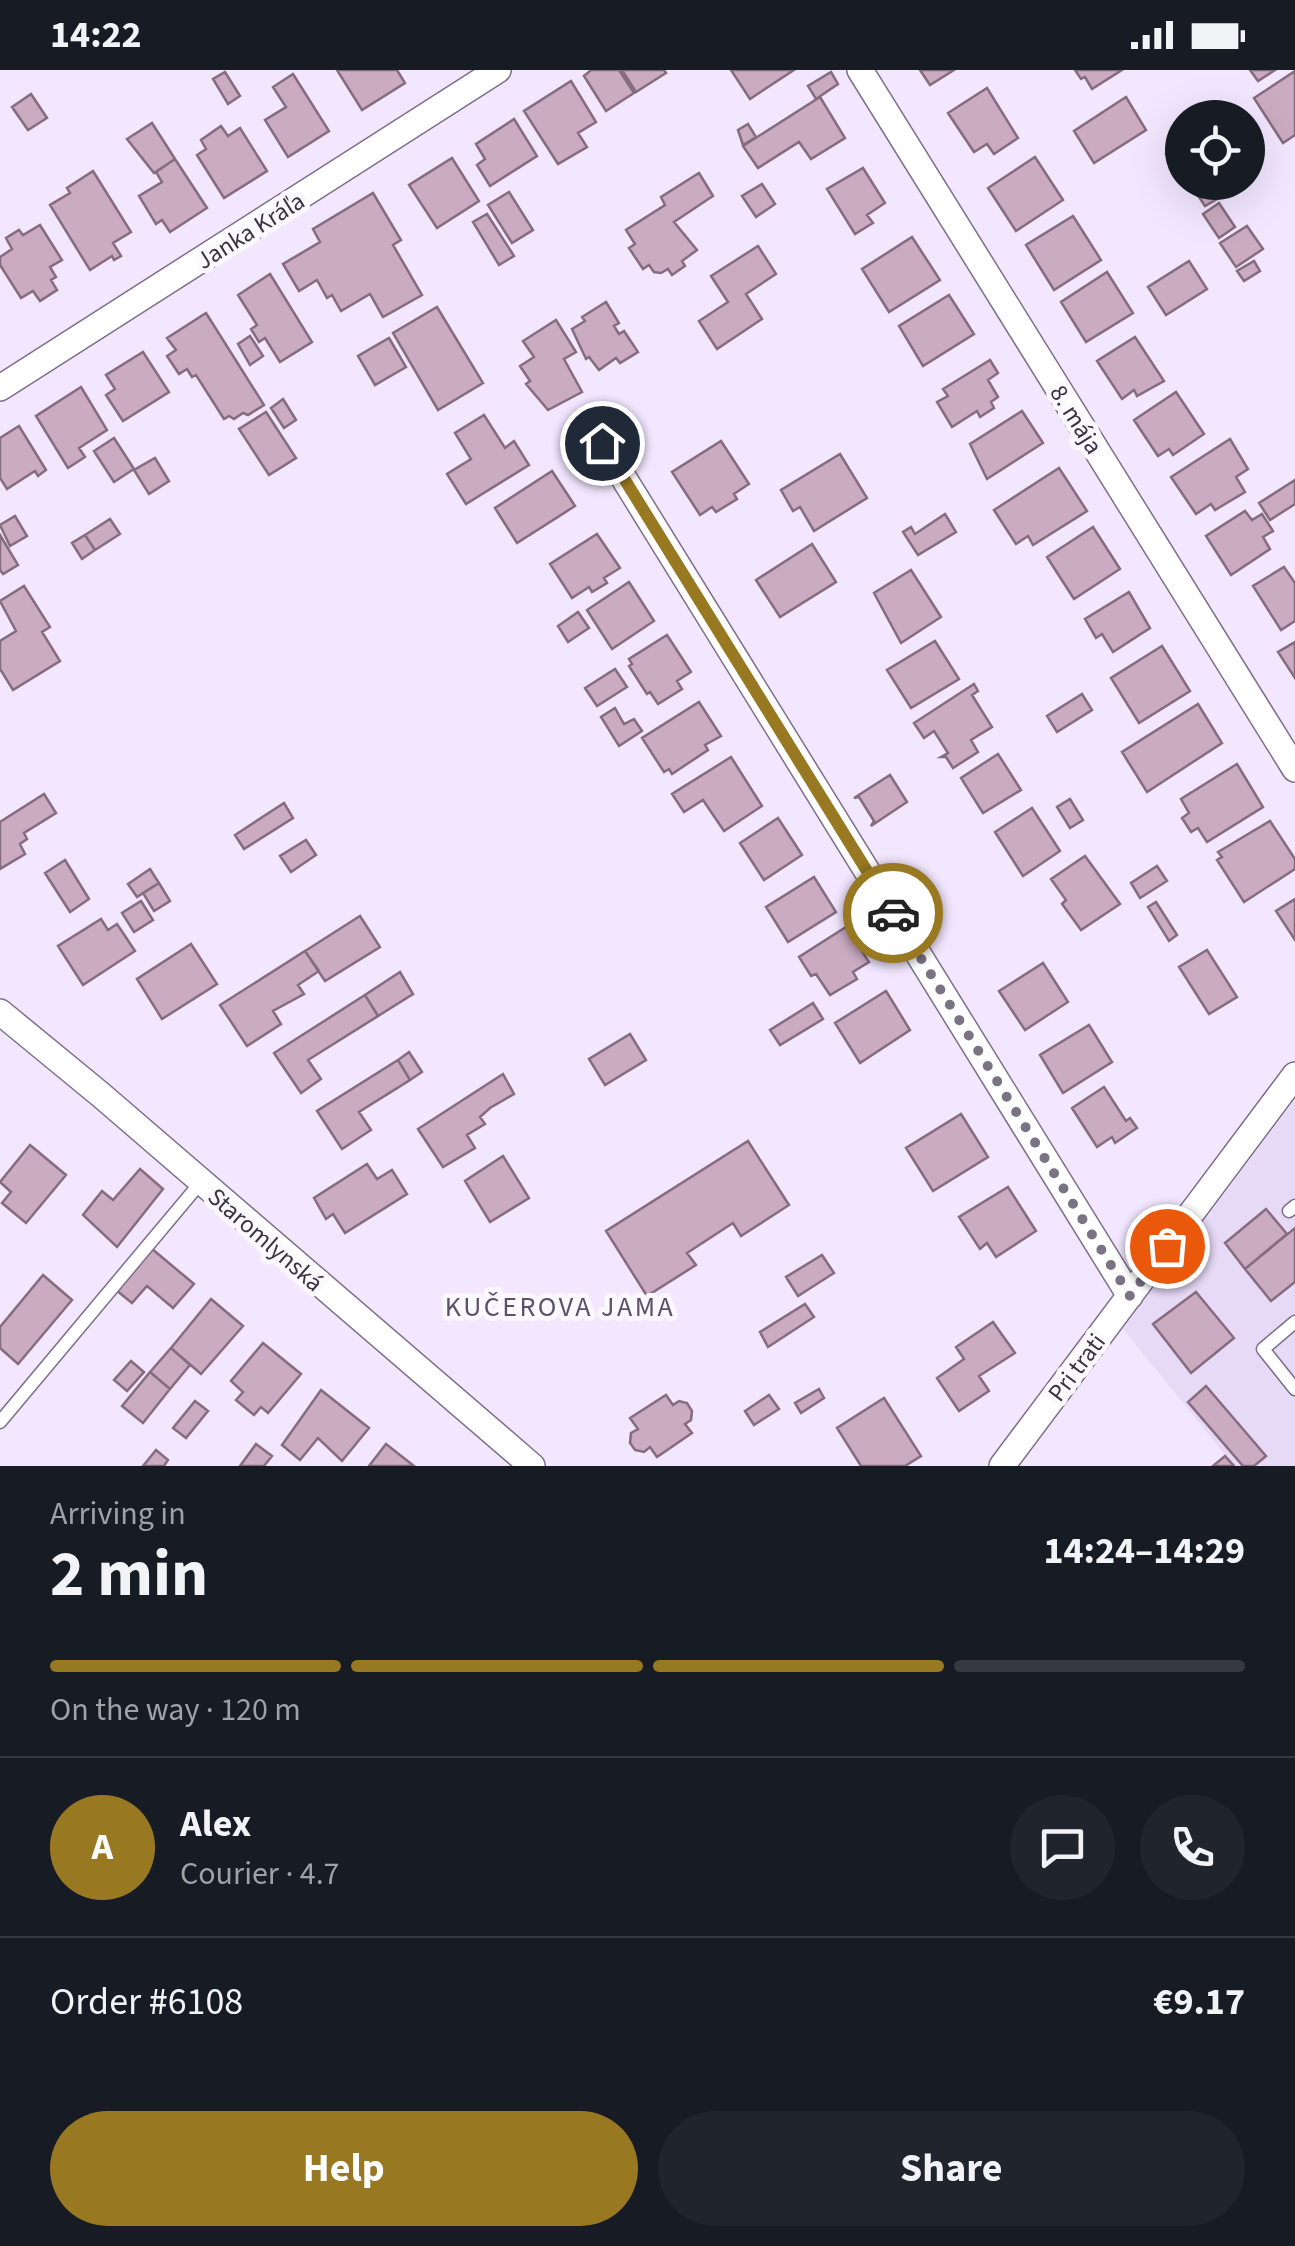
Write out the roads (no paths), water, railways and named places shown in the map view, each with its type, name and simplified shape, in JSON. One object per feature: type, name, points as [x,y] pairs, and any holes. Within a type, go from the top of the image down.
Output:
[{"type":"street","name":"Janka Kráľa","points":[[0,388],[498,70]]},
{"type":"street","name":"8. mája","points":[[860,70],[1295,769]]},
{"type":"street","points":[[602,443],[1130,1296]]},
{"type":"street","name":"Staromlynská","points":[[0,1012],[532,1466]]},
{"type":"street","name":"Pri trati","points":[[1002,1466],[1295,1075]]},
{"type":"lane","points":[[0,1422],[201,1182]]},
{"type":"lane","points":[[1295,1322],[1263,1349],[1295,1389]]},
{"type":"district","name":"KUČEROVA JAMA","points":[[560,1306]]}]
